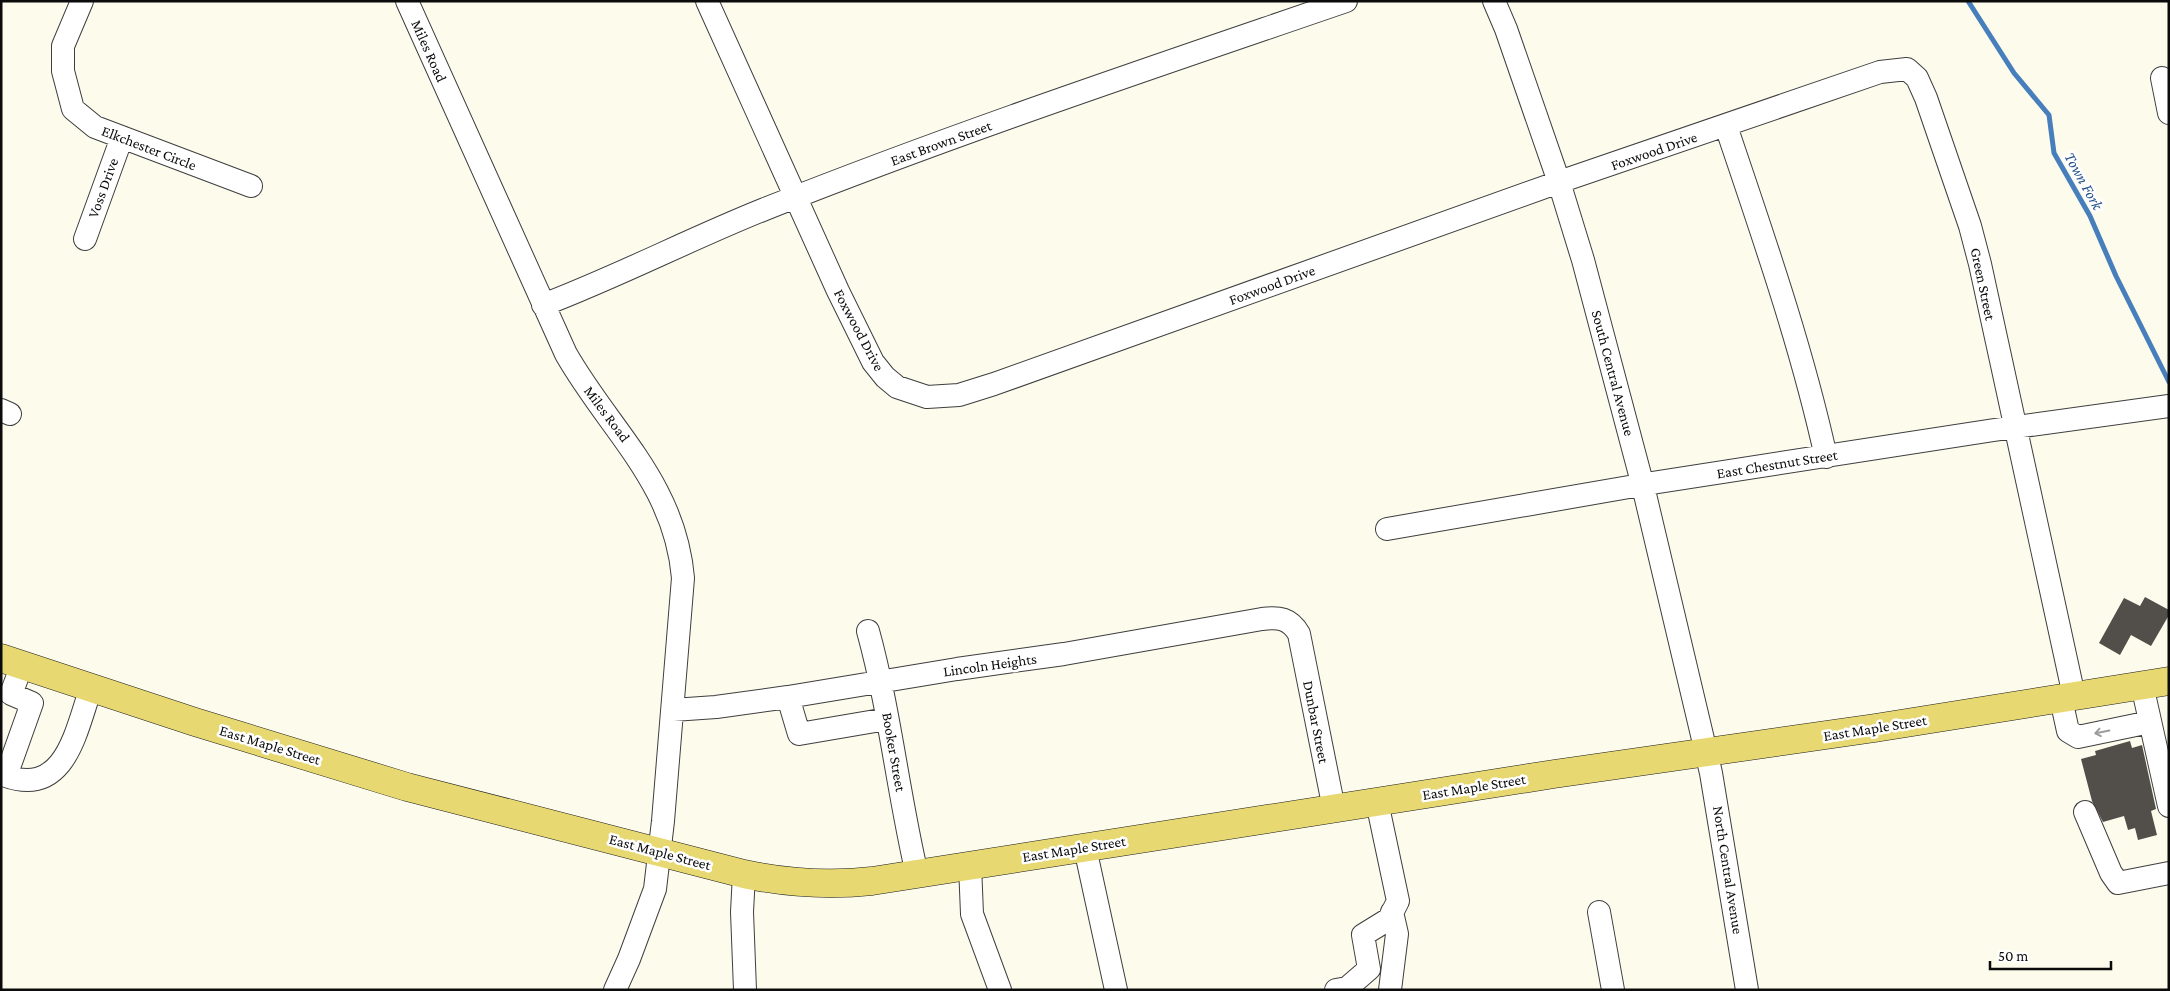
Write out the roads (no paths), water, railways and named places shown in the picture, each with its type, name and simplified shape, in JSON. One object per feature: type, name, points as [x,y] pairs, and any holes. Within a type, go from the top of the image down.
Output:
[{"type":"main road","name":"East Maple Street","points":[[12,662],[414,789],[744,874],[777,881],[824,884],[850,884],[917,874],[2169,681]]},
{"type":"street","name":"Elkchester Circle","points":[[82,1],[63,46],[63,71],[73,109],[95,127],[251,186]]},
{"type":"street","name":"Miles Road","points":[[407,1],[577,374],[633,449],[673,524],[680,551],[683,578],[673,710],[655,889],[629,959],[615,990]]},
{"type":"street","name":"Foxwood Drive","points":[[707,1],[838,291],[873,362],[884,377],[897,387],[927,397],[943,397],[994,384],[1559,182],[1726,126]]},
{"type":"street","name":"East Brown Street","points":[[544,304],[797,197],[1039,108],[1346,1]]},
{"type":"street","name":"South Central Avenue","points":[[1494,1],[1506,29],[1559,182],[1583,260],[1643,486],[1706,752]]},
{"type":"street","name":"Green Street","points":[[1726,126],[1880,72],[1900,68],[1911,72],[1917,78],[1926,98],[1970,226],[2049,573],[2068,697],[2068,731],[2078,737],[2150,722]]},
{"type":"street","points":[[2162,78],[2169,113]]},
{"type":"street","points":[[1726,126],[1786,302],[1812,391],[1826,457]]},
{"type":"street","name":"Voss Drive","points":[[85,240],[122,137]]},
{"type":"street","name":"East Chestnut Street","points":[[1387,529],[2015,427],[2169,406]]},
{"type":"street","name":"Lincoln Heights","points":[[673,710],[716,707],[788,697],[1064,654],[1262,619],[1282,618],[1290,621],[1299,634]]},
{"type":"street","name":"Booker Street","points":[[868,632],[882,682],[887,719],[917,874]]},
{"type":"street","name":"Dunbar Street","points":[[1299,634],[1334,809]]},
{"type":"street","points":[[12,662],[12,694],[32,703],[6,776],[11,778],[37,780],[52,773],[59,766],[74,735],[91,688]]},
{"type":"street","points":[[2142,685],[2169,806]]},
{"type":"street","points":[[788,697],[799,734],[887,719]]},
{"type":"street","name":"North Central Avenue","points":[[1706,752],[1747,990]]},
{"type":"street","points":[[1336,990],[1347,988],[1369,969],[1364,935],[1389,919],[1398,901],[1377,802]]},
{"type":"street","points":[[2085,812],[2111,873],[2118,883],[2169,873]]},
{"type":"street","points":[[1085,848],[1116,990]]},
{"type":"street","points":[[970,865],[972,914],[1000,990]]},
{"type":"street","points":[[744,874],[742,912],[745,990]]},
{"type":"street","points":[[1390,990],[1397,934],[1392,912]]},
{"type":"street","points":[[1599,912],[1613,990]]},
{"type":"waterway","name":"Town Fork","points":[[1968,1],[2014,73],[2049,115],[2054,153],[2090,216],[2116,276],[2169,382]]}]
